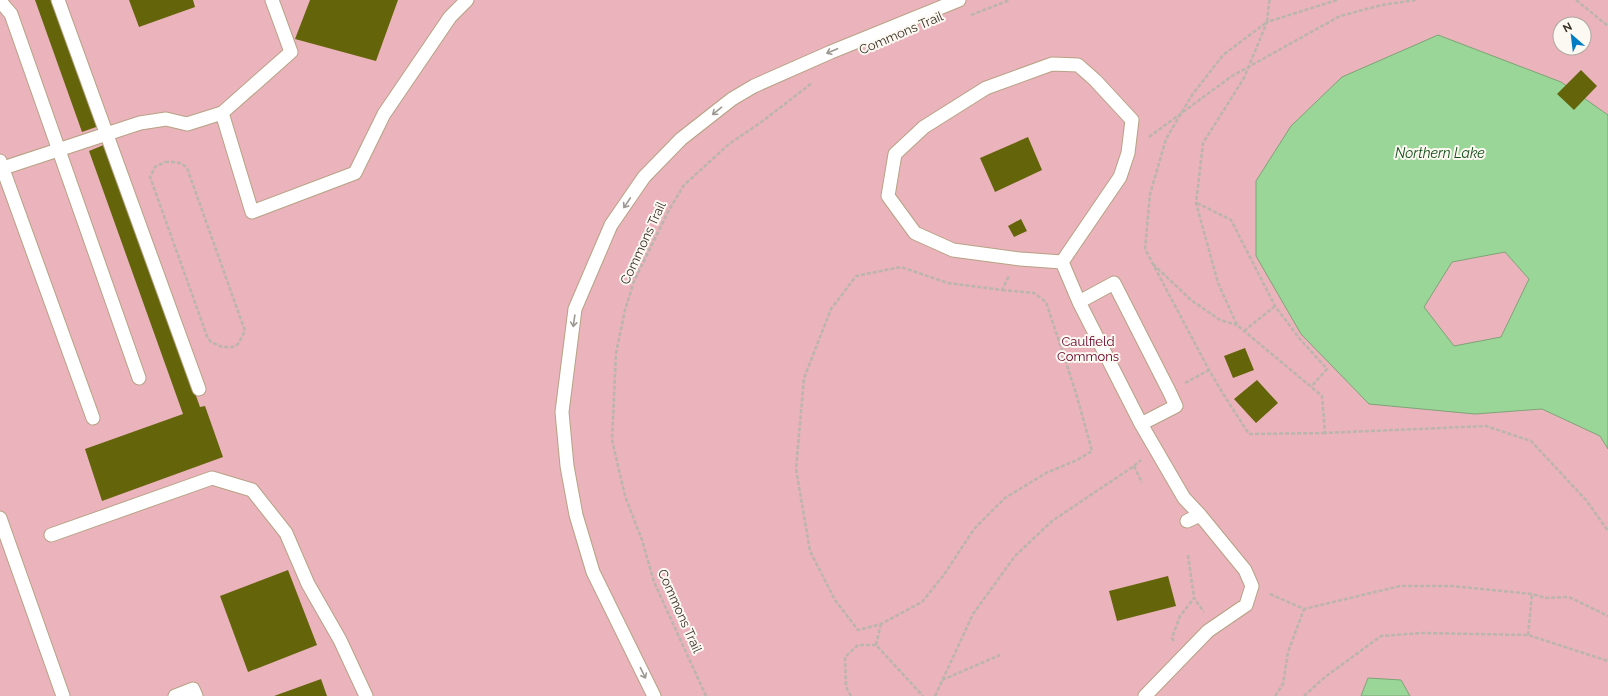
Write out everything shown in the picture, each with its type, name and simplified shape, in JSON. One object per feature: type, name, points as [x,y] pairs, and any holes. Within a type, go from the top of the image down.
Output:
[{"type":"lane","points":[[58,0],[200,389]]},
{"type":"lane","points":[[93,418],[1,166],[58,150],[107,133],[157,120],[166,119],[187,124],[222,112],[291,52],[272,0]]},
{"type":"lane","points":[[222,112],[252,212],[355,173],[384,114],[450,17],[467,0]]},
{"type":"lane","points":[[654,696],[593,572],[576,515],[567,466],[562,412],[575,309],[611,225],[644,177],[681,139],[732,98],[754,86],[831,52],[959,0]]},
{"type":"lane","points":[[0,1],[11,14],[139,378]]},
{"type":"lane","points":[[1052,64],[1078,65],[1096,80],[1132,120],[1128,153],[1120,177],[1062,262],[1020,259],[953,250],[915,233],[888,196],[895,154],[924,127],[986,88],[1052,64]]},
{"type":"lane","points":[[1062,262],[1079,302],[1141,424],[1184,498],[1200,515],[1244,570],[1252,586],[1246,605],[1208,631],[1145,696]]},
{"type":"lane","points":[[1079,302],[1114,283],[1169,391],[1176,406],[1141,424]]},
{"type":"lane","points":[[52,535],[212,478],[252,490],[286,533],[308,584],[340,640],[366,696]]},
{"type":"lane","points":[[1187,521],[1200,515]]},
{"type":"lane","points":[[0,518],[62,696]]},
{"type":"lane","points":[[175,696],[194,689],[196,696]]},
{"type":"path","points":[[966,17],[1010,0]]},
{"type":"path","points":[[1237,325],[1218,283],[1196,203],[1203,143],[1244,78],[1267,22],[1270,0]]},
{"type":"path","points":[[1338,0],[1267,22],[1223,55],[1192,95],[1166,139],[1150,194],[1145,249],[1151,262],[1209,370],[1249,434],[1325,433],[1486,426],[1531,441],[1586,500],[1608,531]]},
{"type":"path","points":[[1128,153],[1232,76],[1340,16],[1382,5],[1416,0]]},
{"type":"path","points":[[1576,0],[1608,26]]},
{"type":"path","name":"Commons Trail","points":[[706,696],[654,582],[642,540],[625,496],[612,440],[616,353],[625,310],[634,281],[669,210],[684,185],[729,144],[760,123],[810,84],[817,81]]},
{"type":"path","points":[[165,162],[184,164],[187,168],[245,331],[238,344],[233,347],[222,347],[211,342],[207,336],[150,177],[155,168],[165,162]]},
{"type":"path","points":[[1196,203],[1231,220],[1275,306],[1299,338],[1327,369],[1311,387]]},
{"type":"path","points":[[1002,290],[1020,259]]},
{"type":"path","points":[[1151,262],[1191,300],[1220,320],[1237,325],[1322,396],[1325,433]]},
{"type":"path","points":[[901,267],[948,283],[1002,290],[1034,293],[1046,302],[1076,393],[1092,451],[1077,460],[1046,473],[1005,498],[974,529],[943,576],[922,602],[881,624],[858,630],[835,600],[810,551],[796,469],[804,378],[831,309],[856,276],[901,267]]},
{"type":"path","points":[[1244,331],[1275,306]]},
{"type":"path","points":[[1169,391],[1209,370]]},
{"type":"path","points":[[935,696],[973,614],[1016,556],[1052,520],[1134,466],[1155,448]]},
{"type":"path","points":[[1134,466],[1142,484]]},
{"type":"path","points":[[1188,555],[1194,598]]},
{"type":"path","points":[[1252,586],[1304,608],[1400,586],[1452,586],[1532,594],[1546,598],[1569,597],[1608,616]]},
{"type":"path","points":[[1528,635],[1532,594]]},
{"type":"path","points":[[1276,696],[1283,684],[1288,652],[1304,608]]},
{"type":"path","points":[[876,645],[881,624]]},
{"type":"path","points":[[1304,696],[1325,677],[1381,636],[1422,633],[1528,635],[1608,661]]},
{"type":"path","points":[[851,696],[846,687],[845,657],[858,645],[876,645],[923,696]]},
{"type":"path","points":[[942,680],[1000,655]]},
{"type":"green space","name":"Caulfield Commons","points":[[0,0],[1608,0],[1608,696],[0,696]]},
{"type":"water","name":"Northern Lake","points":[[1438,35],[1561,82],[1608,115],[1608,449],[1600,436],[1542,409],[1475,414],[1369,404],[1301,334],[1256,256],[1256,181],[1291,126],[1342,77]],"holes":[[[1505,252],[1529,279],[1501,337],[1454,346],[1424,307],[1452,262]]]},
{"type":"water","points":[[1368,678],[1401,680],[1410,696],[1361,696]]},
{"type":"building","points":[[35,0],[54,0],[99,126],[82,132]]},
{"type":"building","points":[[129,0],[193,0],[195,7],[139,27]]},
{"type":"building","points":[[310,0],[398,0],[376,61],[295,39]]},
{"type":"building","points":[[1581,70],[1597,86],[1574,110],[1557,94]]},
{"type":"building","points":[[1028,137],[1042,170],[995,192],[980,158]]},
{"type":"building","points":[[106,144],[200,407],[205,406],[223,457],[102,501],[85,449],[183,414],[89,151]]},
{"type":"building","points":[[1021,219],[1027,231],[1014,237],[1008,226]]},
{"type":"building","points":[[1245,348],[1254,370],[1233,378],[1224,356]]},
{"type":"building","points":[[1257,380],[1278,403],[1256,423],[1234,399]]},
{"type":"building","points":[[288,570],[317,645],[248,672],[220,596]]},
{"type":"building","points":[[1168,576],[1176,606],[1117,621],[1109,591]]},
{"type":"building","points":[[321,679],[327,696],[274,696]]}]
